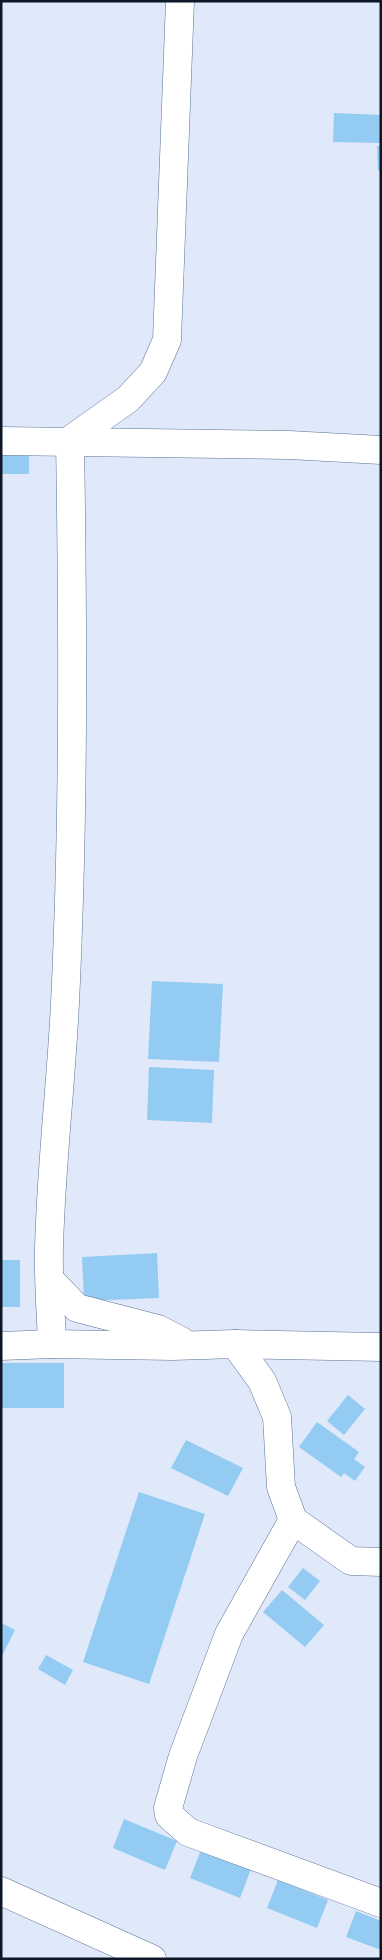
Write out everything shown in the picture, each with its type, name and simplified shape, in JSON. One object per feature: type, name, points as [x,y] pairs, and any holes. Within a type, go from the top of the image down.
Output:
[{"type":"main road","points":[[70,440],[134,392],[153,372],[167,340],[180,1]]},
{"type":"main road","points":[[1,440],[289,445],[381,450]]},
{"type":"main road","points":[[52,1344],[49,1249],[65,1005],[73,788],[70,744],[72,599],[70,440]]},
{"type":"main road","points":[[50,1280],[77,1308],[158,1330],[192,1346]]},
{"type":"main road","points":[[1,1346],[52,1344],[192,1346],[235,1344],[381,1347]]},
{"type":"main road","points":[[235,1344],[262,1381],[277,1417],[281,1487],[293,1520],[352,1561],[381,1562]]},
{"type":"main road","points":[[293,1520],[229,1634],[183,1756],[168,1808],[169,1815],[188,1832],[381,1903]]},
{"type":"main road","points":[[1,1891],[152,1959]]},
{"type":"building","points":[[334,113],[381,115],[381,143],[333,142]]},
{"type":"building","points":[[377,146],[381,146],[381,171],[378,171]]},
{"type":"building","points":[[1,448],[29,448],[29,474],[1,474]]},
{"type":"building","points":[[152,981],[223,984],[219,1062],[148,1059]]},
{"type":"building","points":[[149,1067],[214,1070],[212,1123],[147,1120]]},
{"type":"building","points":[[157,1253],[159,1298],[84,1301],[82,1257]]},
{"type":"building","points":[[1,1260],[20,1260],[20,1307],[1,1307]]},
{"type":"building","points":[[1,1363],[64,1363],[64,1408],[1,1408]]},
{"type":"building","points":[[348,1395],[365,1409],[344,1435],[327,1421]]},
{"type":"building","points":[[317,1422],[359,1452],[354,1459],[365,1467],[355,1481],[344,1473],[341,1477],[299,1447]]},
{"type":"building","points":[[186,1440],[243,1468],[228,1496],[171,1468]]},
{"type":"building","points":[[139,1492],[205,1514],[149,1684],[83,1662]]},
{"type":"building","points":[[303,1568],[320,1581],[305,1600],[288,1587]]},
{"type":"building","points":[[282,1590],[324,1625],[305,1647],[263,1612]]},
{"type":"building","points":[[1,1623],[15,1630],[1,1658]]},
{"type":"building","points":[[46,1655],[73,1670],[65,1685],[38,1669]]},
{"type":"building","points":[[124,1819],[177,1841],[165,1870],[113,1848]]},
{"type":"building","points":[[201,1850],[251,1869],[240,1898],[190,1878]]},
{"type":"building","points":[[278,1880],[328,1900],[317,1928],[267,1908]]},
{"type":"building","points":[[356,1911],[381,1921],[381,1950],[346,1937]]}]
